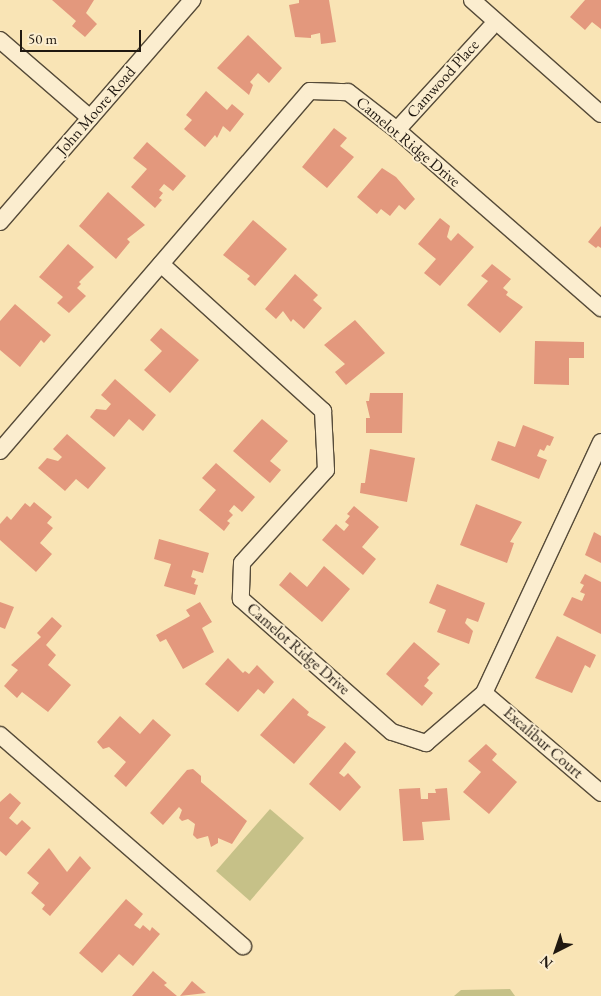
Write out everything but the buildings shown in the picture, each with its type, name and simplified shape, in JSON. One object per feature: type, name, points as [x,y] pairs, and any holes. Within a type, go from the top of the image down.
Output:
[{"type":"street","name":"John Moore Road","points":[[0,222],[192,0]]},
{"type":"street","points":[[472,0],[601,114]]},
{"type":"street","name":"Camwood Place","points":[[397,130],[490,28]]},
{"type":"street","points":[[0,40],[90,118]]},
{"type":"street","name":"Camelot Ridge Drive","points":[[0,450],[310,91],[348,92],[397,130],[601,308]]},
{"type":"street","name":"Camelot Ridge Drive","points":[[160,264],[323,411],[326,470],[242,563],[242,599],[392,732],[426,743],[484,693],[601,442]]},
{"type":"street","name":"Excalibur Court","points":[[484,693],[601,793]]},
{"type":"street","points":[[0,735],[244,946]]},
{"type":"shaded area","points":[[270,809],[304,838],[250,901],[216,871]]},
{"type":"shaded area","points":[[510,989],[515,996],[454,996],[461,990]]}]
